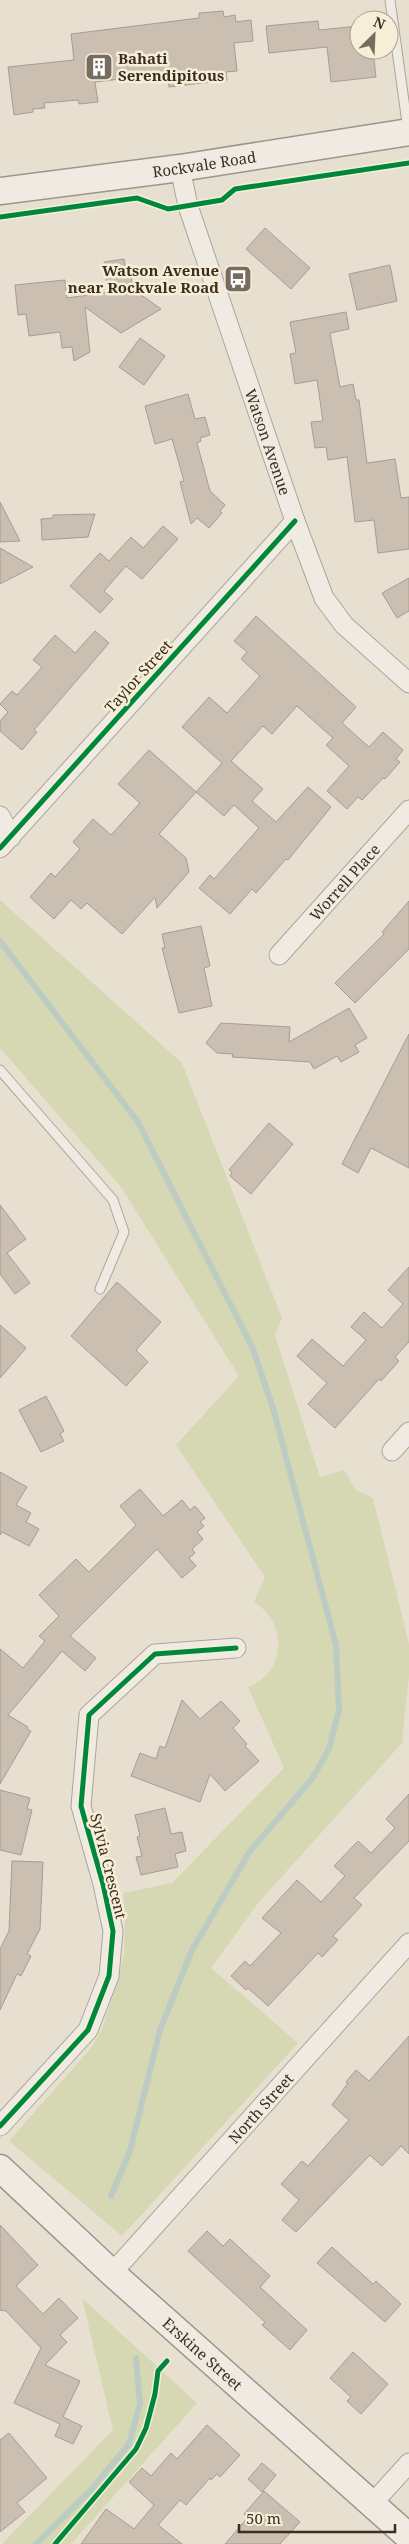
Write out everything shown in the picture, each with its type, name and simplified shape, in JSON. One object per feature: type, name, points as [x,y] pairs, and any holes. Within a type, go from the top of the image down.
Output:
[{"type":"street","name":"Rockvale Road","points":[[0,191],[180,168],[409,132]]},
{"type":"street","name":"Watson Avenue","points":[[180,168],[188,206],[295,521],[324,598],[344,625],[409,683]]},
{"type":"street","name":"Taylor Street","points":[[6,843],[295,521]]},
{"type":"street","name":"Worrell Place","points":[[280,955],[409,810]]},
{"type":"street","points":[[0,816],[6,843]]},
{"type":"street","points":[[392,1451],[409,1432]]},
{"type":"street","name":"Sylvia Crescent","points":[[0,2126],[88,2030],[109,1976],[113,1930],[103,1884],[81,1806],[89,1715],[155,1654],[236,1648]]},
{"type":"street","name":"North Street","points":[[112,2273],[409,1943]]},
{"type":"street","name":"Erskine Street","points":[[0,2168],[112,2273],[409,2537]]},
{"type":"street","points":[[372,2504],[409,2463]]},
{"type":"lane","points":[[390,0],[409,132]]},
{"type":"lane","points":[[0,1070],[113,1200],[124,1232],[100,1289]]},
{"type":"green space","points":[[0,900],[182,1063],[282,1318],[275,1335],[320,1477],[344,1470],[356,1490],[373,1498],[409,1644],[409,1675],[402,1743],[259,1902],[211,1968],[298,2043],[122,2236],[9,2141],[92,2047],[103,2027],[124,1956],[125,1921],[123,1893],[172,1883],[284,1768],[248,1687],[261,1680],[270,1670],[276,1659],[278,1647],[277,1634],[273,1622],[265,1611],[254,1602],[265,1577],[176,1445],[239,1376],[121,1187],[0,1048]]},
{"type":"green space","points":[[82,2298],[197,2403],[71,2544],[2,2544],[113,2430]]},
{"type":"building","points":[[223,11],[224,17],[235,15],[236,22],[251,20],[253,41],[234,43],[237,71],[226,72],[227,80],[169,87],[168,77],[147,80],[146,76],[95,82],[98,102],[79,104],[78,100],[44,103],[45,108],[33,109],[33,112],[14,115],[8,67],[74,60],[71,34],[199,18],[199,13]]},
{"type":"building","points":[[318,21],[319,30],[349,27],[349,60],[374,60],[376,77],[331,82],[327,47],[269,53],[266,26]]},
{"type":"building","points":[[265,228],[310,268],[291,289],[246,249]]},
{"type":"building","points":[[124,259],[126,271],[130,271],[133,289],[161,309],[121,333],[85,307],[90,352],[74,361],[72,347],[62,348],[60,332],[29,336],[26,314],[18,315],[15,285],[65,280],[67,298],[108,292],[104,262]]},
{"type":"building","points":[[390,265],[397,301],[357,310],[349,274]]},
{"type":"building","points":[[346,312],[349,329],[330,333],[340,387],[353,384],[356,400],[359,400],[367,463],[395,459],[401,498],[409,497],[409,549],[378,553],[374,520],[355,522],[347,457],[328,460],[326,447],[315,448],[311,422],[323,421],[317,380],[295,384],[290,354],[296,353],[290,322]]},
{"type":"building","points":[[140,338],[165,356],[144,385],[119,367]]},
{"type":"building","points":[[188,394],[195,419],[205,417],[210,435],[200,438],[201,441],[197,443],[210,491],[225,505],[220,511],[222,513],[209,528],[197,518],[191,524],[180,482],[184,481],[172,439],[155,444],[145,406]]},
{"type":"building","points":[[0,502],[20,541],[0,542]]},
{"type":"building","points":[[95,514],[88,537],[42,540],[41,519],[53,518],[53,515]]},
{"type":"building","points":[[163,526],[178,539],[142,579],[126,566],[104,591],[113,599],[100,613],[70,586],[100,553],[109,561],[131,537],[143,548]]},
{"type":"building","points":[[0,548],[33,567],[0,584]]},
{"type":"building","points":[[409,578],[409,611],[397,618],[382,593]]},
{"type":"building","points":[[256,616],[356,707],[342,723],[369,747],[383,732],[403,750],[396,759],[400,762],[385,779],[383,778],[362,800],[358,797],[347,809],[327,791],[349,766],[326,745],[333,738],[297,706],[272,734],[263,726],[231,761],[263,789],[252,801],[276,822],[308,787],[331,807],[288,860],[286,859],[256,893],[252,889],[230,914],[199,888],[210,875],[214,879],[259,828],[234,805],[224,816],[196,792],[222,763],[182,727],[209,697],[227,713],[260,676],[241,659],[247,652],[234,641]]},
{"type":"building","points":[[95,631],[109,643],[34,730],[37,732],[22,750],[0,731],[0,721],[8,712],[0,704],[12,691],[17,695],[42,667],[33,660],[55,635],[75,653]]},
{"type":"building","points":[[149,750],[196,792],[159,834],[186,858],[189,872],[157,908],[155,897],[122,934],[87,903],[81,909],[71,900],[54,919],[30,897],[51,873],[55,877],[80,849],[73,842],[93,819],[111,835],[140,803],[118,784]]},
{"type":"building","points":[[409,901],[409,949],[355,1003],[335,983],[384,934],[382,932]]},
{"type":"building","points":[[201,926],[210,966],[204,968],[212,1006],[179,1013],[162,948],[165,948],[162,934]]},
{"type":"building","points":[[349,1008],[367,1038],[355,1045],[359,1052],[341,1062],[337,1056],[314,1069],[310,1062],[232,1057],[233,1054],[217,1053],[206,1043],[221,1023],[290,1027],[289,1042]]},
{"type":"building","points":[[409,1034],[409,1168],[371,1148],[358,1173],[342,1164]]},
{"type":"building","points":[[269,1123],[293,1144],[251,1194],[230,1176],[232,1172],[229,1170]]},
{"type":"building","points":[[0,1205],[26,1239],[7,1253],[30,1283],[15,1294],[0,1274]]},
{"type":"building","points":[[409,1267],[409,1342],[395,1357],[399,1361],[381,1381],[379,1379],[335,1428],[308,1404],[327,1383],[297,1356],[312,1339],[343,1366],[366,1340],[351,1327],[364,1312],[382,1328],[403,1304],[388,1290]]},
{"type":"building","points":[[117,1282],[161,1322],[136,1350],[148,1362],[126,1386],[71,1336]]},
{"type":"building","points":[[0,1325],[26,1348],[0,1378]]},
{"type":"building","points":[[46,1396],[64,1431],[60,1434],[64,1441],[41,1452],[19,1410]]},
{"type":"building","points":[[0,1472],[27,1487],[16,1505],[31,1513],[26,1522],[39,1529],[29,1546],[2,1532],[0,1535]]},
{"type":"building","points":[[140,1489],[163,1516],[182,1500],[190,1510],[195,1506],[205,1518],[200,1522],[204,1526],[197,1532],[203,1539],[192,1549],[195,1553],[189,1558],[196,1566],[182,1578],[157,1549],[70,1636],[96,1658],[85,1671],[62,1651],[8,1715],[28,1727],[27,1729],[31,1731],[0,1784],[0,1649],[23,1668],[45,1641],[39,1636],[59,1616],[39,1595],[76,1559],[89,1572],[136,1525],[120,1506]]},
{"type":"building","points":[[182,1700],[200,1719],[221,1701],[240,1721],[233,1728],[247,1744],[245,1746],[259,1761],[225,1791],[210,1774],[200,1802],[131,1776],[140,1753],[156,1759],[160,1746],[165,1748]]},
{"type":"building","points":[[0,1790],[30,1798],[27,1809],[32,1810],[21,1855],[0,1850]]},
{"type":"building","points":[[409,1794],[409,1841],[354,1898],[362,1905],[333,1936],[338,1940],[322,1957],[318,1953],[268,2006],[248,1988],[246,1990],[231,1976],[245,1961],[250,1966],[281,1933],[262,1918],[297,1880],[321,1902],[345,1876],[334,1866],[358,1841],[371,1853],[395,1828],[386,1819]]},
{"type":"building","points":[[165,1808],[171,1834],[182,1832],[186,1851],[175,1854],[178,1867],[141,1875],[136,1857],[142,1856],[137,1837],[140,1836],[135,1815]]},
{"type":"building","points":[[12,1861],[43,1862],[40,1929],[27,1954],[31,1956],[21,1976],[17,1974],[0,2010],[0,1949],[9,1931]]},
{"type":"building","points":[[409,2036],[409,2154],[401,2146],[382,2166],[370,2155],[296,2232],[282,2220],[299,2200],[281,2184],[302,2161],[308,2166],[349,2120],[332,2105],[356,2070],[369,2081]]},
{"type":"building","points":[[0,2225],[38,2265],[16,2286],[43,2314],[59,2298],[78,2318],[60,2335],[67,2342],[45,2365],[80,2381],[63,2417],[82,2426],[73,2444],[55,2436],[60,2424],[14,2403],[41,2348],[6,2311],[0,2310]]},
{"type":"building","points":[[207,2231],[223,2246],[230,2239],[270,2276],[260,2287],[307,2330],[290,2350],[262,2325],[265,2322],[188,2251]]},
{"type":"building","points":[[332,2247],[373,2284],[376,2281],[401,2304],[385,2322],[317,2263]]},
{"type":"building","points":[[353,2352],[388,2384],[361,2414],[347,2401],[351,2397],[330,2378]]},
{"type":"building","points":[[207,2425],[240,2455],[220,2477],[217,2474],[211,2480],[210,2478],[186,2505],[180,2500],[158,2525],[182,2544],[81,2544],[106,2509],[134,2529],[154,2505],[129,2482],[142,2468],[151,2476],[171,2453],[177,2459]]},
{"type":"building","points":[[9,2433],[47,2478],[17,2503],[25,2512],[0,2532],[0,2440]]},
{"type":"building","points":[[262,2463],[276,2475],[262,2492],[248,2479]]},
{"type":"building","points":[[264,2491],[300,2522],[280,2544],[225,2544],[248,2517],[244,2514]]},
{"type":"waterway","points":[[0,941],[138,1122],[253,1349],[273,1408],[336,1645],[339,1710],[329,1749],[312,1779],[250,1851],[192,1950],[160,2030],[130,2151],[111,2196]]},
{"type":"waterway","points":[[36,2544],[90,2491],[129,2444],[140,2404],[136,2358]]},
{"type":"cycle path","points":[[0,217],[137,198],[168,209],[222,200],[235,189],[409,163]]},
{"type":"cycle path","points":[[0,848],[295,521]]},
{"type":"cycle path","points":[[0,2126],[88,2030],[109,1976],[113,1931],[103,1884],[81,1806],[89,1715],[155,1654],[236,1648]]},
{"type":"cycle path","points":[[55,2544],[136,2449],[146,2428],[155,2394],[158,2371],[167,2361]]},
{"type":"place","name":"Bahati Serendipitous","points":[[99,67]]},
{"type":"place","name":"Watson Avenue near Rockvale Road","points":[[238,279]]}]
